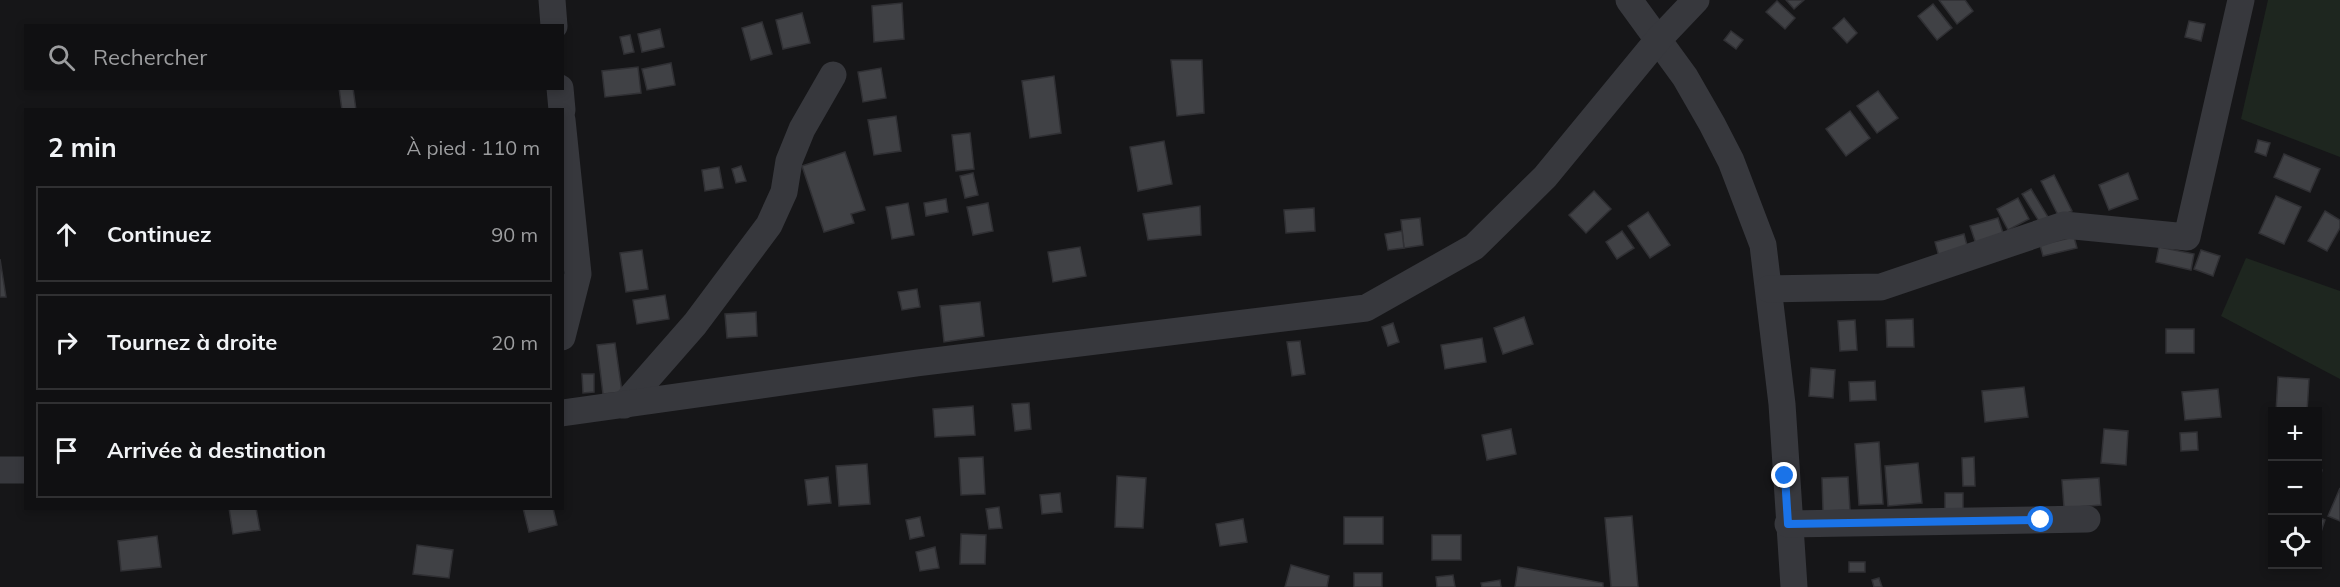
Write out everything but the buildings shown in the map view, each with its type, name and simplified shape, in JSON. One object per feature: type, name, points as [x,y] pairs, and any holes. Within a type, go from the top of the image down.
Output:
[{"type":"street","points":[[552,0],[554,24]]},
{"type":"street","points":[[1629,0],[1685,77],[1731,161],[1763,245],[1782,404],[1788,524],[1794,587]]},
{"type":"street","points":[[564,413],[917,363],[1366,308],[1474,247],[1545,177],[1657,40],[1696,0]]},
{"type":"street","points":[[1769,289],[1881,287],[2064,225],[2187,237],[2241,0]]},
{"type":"street","points":[[624,405],[695,324],[769,225],[784,192],[789,161],[802,129],[833,75]]},
{"type":"street","points":[[560,90],[562,108]]},
{"type":"street","points":[[564,139],[578,274],[564,328]]},
{"type":"street","points":[[0,470],[24,470]]},
{"type":"street","points":[[1788,524],[2087,519]]},
{"type":"shaded area","points":[[2268,0],[2340,0],[2340,157],[2241,119]]},
{"type":"shaded area","points":[[2246,258],[2340,291],[2340,379],[2221,316]]},
{"type":"route","points":[[1785,476],[1788,524],[2041,520]]}]
